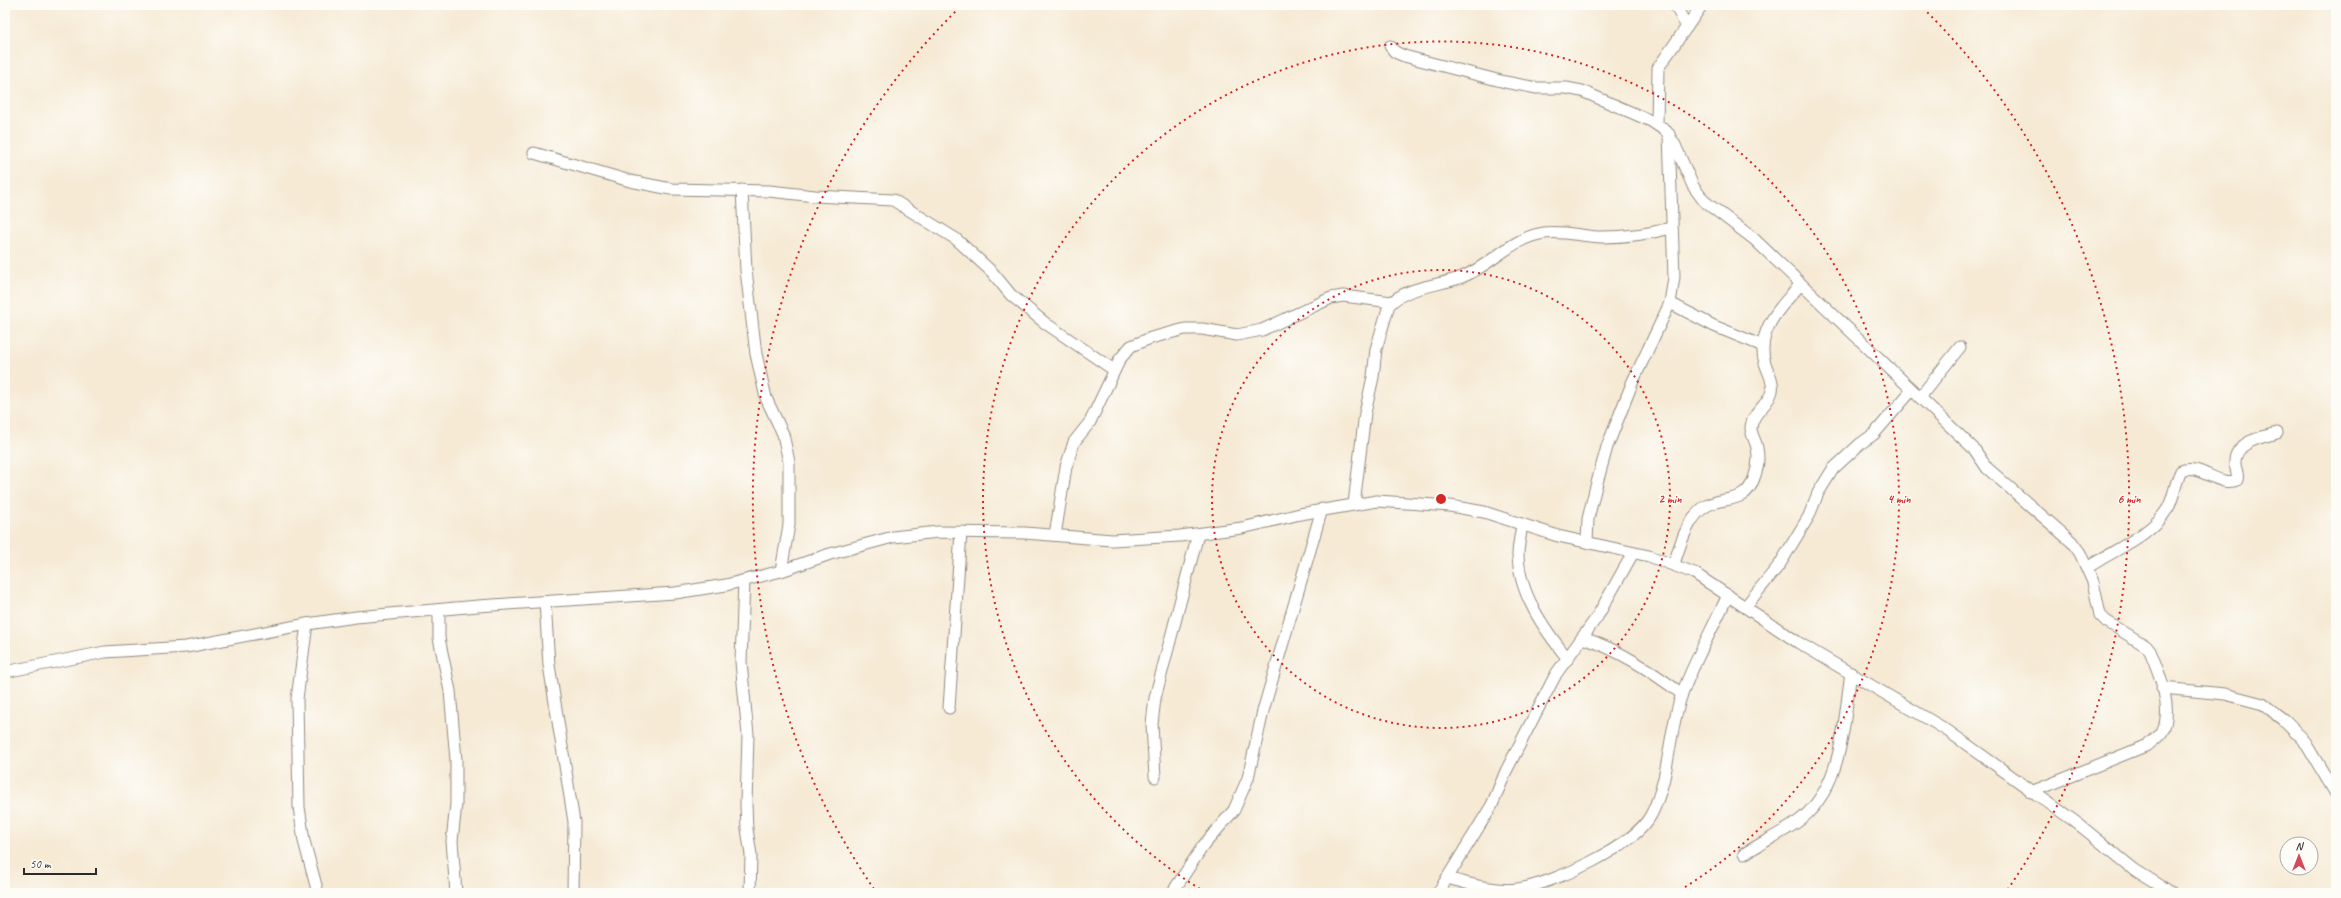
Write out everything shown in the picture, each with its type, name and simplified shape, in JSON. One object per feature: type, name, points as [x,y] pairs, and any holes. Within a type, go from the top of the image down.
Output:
[{"type":"street","points":[[1675,5],[1687,28]]},
{"type":"street","points":[[1657,124],[1658,68],[1702,5]]},
{"type":"street","points":[[1390,46],[1395,52],[1404,56],[1469,74],[1537,88],[1566,88],[1582,91],[1657,124],[1668,134],[1675,145],[1693,186],[1704,200],[1754,240],[1974,449],[1987,468],[2072,542],[2080,553],[2087,568],[2100,615],[2106,622],[2146,646],[2152,655],[2166,702],[2166,720],[2161,733],[2148,745],[2031,792]]},
{"type":"street","points":[[1587,542],[1593,498],[1607,447],[1633,381],[1670,304],[1674,277],[1668,134]]},
{"type":"street","points":[[534,153],[630,181],[671,189],[742,190],[893,200],[956,239],[992,272],[1011,295],[1045,323],[1114,370]]},
{"type":"street","points":[[742,190],[746,270],[756,354],[766,398],[783,434],[789,462],[790,525],[781,571]]},
{"type":"street","points":[[1354,504],[1365,413],[1373,377],[1376,349],[1389,305],[1392,302],[1415,290],[1463,277],[1481,267],[1504,249],[1524,238],[1545,232],[1602,237],[1650,234],[1671,228]]},
{"type":"street","points":[[1674,564],[1691,521],[1707,505],[1734,500],[1746,492],[1754,480],[1758,456],[1751,427],[1755,414],[1771,393],[1773,382],[1765,363],[1763,346],[1771,320],[1801,284]]},
{"type":"street","points":[[1055,535],[1066,467],[1074,442],[1090,422],[1114,370],[1130,346],[1151,338],[1185,330],[1202,330],[1237,335],[1262,330],[1331,298],[1343,296],[1392,302]]},
{"type":"street","points":[[1670,304],[1714,326],[1763,346]]},
{"type":"street","points":[[1745,607],[1780,564],[1809,516],[1818,493],[1833,469],[1860,444],[1874,434],[1960,347]]},
{"type":"street","points":[[2087,568],[2134,539],[2159,520],[2170,502],[2180,471],[2191,469],[2225,482],[2233,482],[2237,480],[2239,473],[2235,462],[2237,452],[2253,441],[2277,433]]},
{"type":"street","points":[[5,672],[105,652],[186,647],[307,624],[439,610],[675,593],[744,581],[781,571],[830,554],[893,537],[938,532],[961,532],[1055,535],[1112,540],[1198,534],[1242,528],[1322,509],[1377,501],[1401,501],[1450,506],[1484,512],[1558,536],[1634,552],[1674,564],[1694,572],[1799,643],[1945,729],[2031,792],[2077,823],[2135,870],[2172,893]]},
{"type":"street","points":[[1172,893],[1203,846],[1234,810],[1248,778],[1263,711],[1322,509]]},
{"type":"street","points":[[1522,524],[1518,553],[1519,571],[1524,586],[1543,625],[1568,659]]},
{"type":"street","points":[[949,708],[961,532]]},
{"type":"street","points":[[1155,777],[1152,724],[1155,698],[1198,534]]},
{"type":"street","points":[[1438,893],[1492,805],[1513,757],[1556,674],[1597,617],[1634,552]]},
{"type":"street","points":[[744,581],[742,662],[748,735],[746,804],[747,829],[751,855],[750,893]]},
{"type":"street","points":[[1447,878],[1490,888],[1518,889],[1544,883],[1580,869],[1609,851],[1642,827],[1651,815],[1661,788],[1682,694],[1728,596]]},
{"type":"street","points":[[544,602],[549,665],[574,822],[574,893]]},
{"type":"street","points":[[439,610],[439,638],[450,690],[456,760],[456,804],[452,841],[456,893]]},
{"type":"street","points":[[307,624],[297,699],[299,807],[304,841],[318,893]]},
{"type":"street","points":[[1583,638],[1600,643],[1631,658],[1682,694]]},
{"type":"street","points":[[1744,854],[1797,822],[1822,796],[1836,768],[1851,673]]},
{"type":"street","points":[[2162,688],[2225,694],[2263,704],[2284,720],[2303,740],[2336,794]]}]
